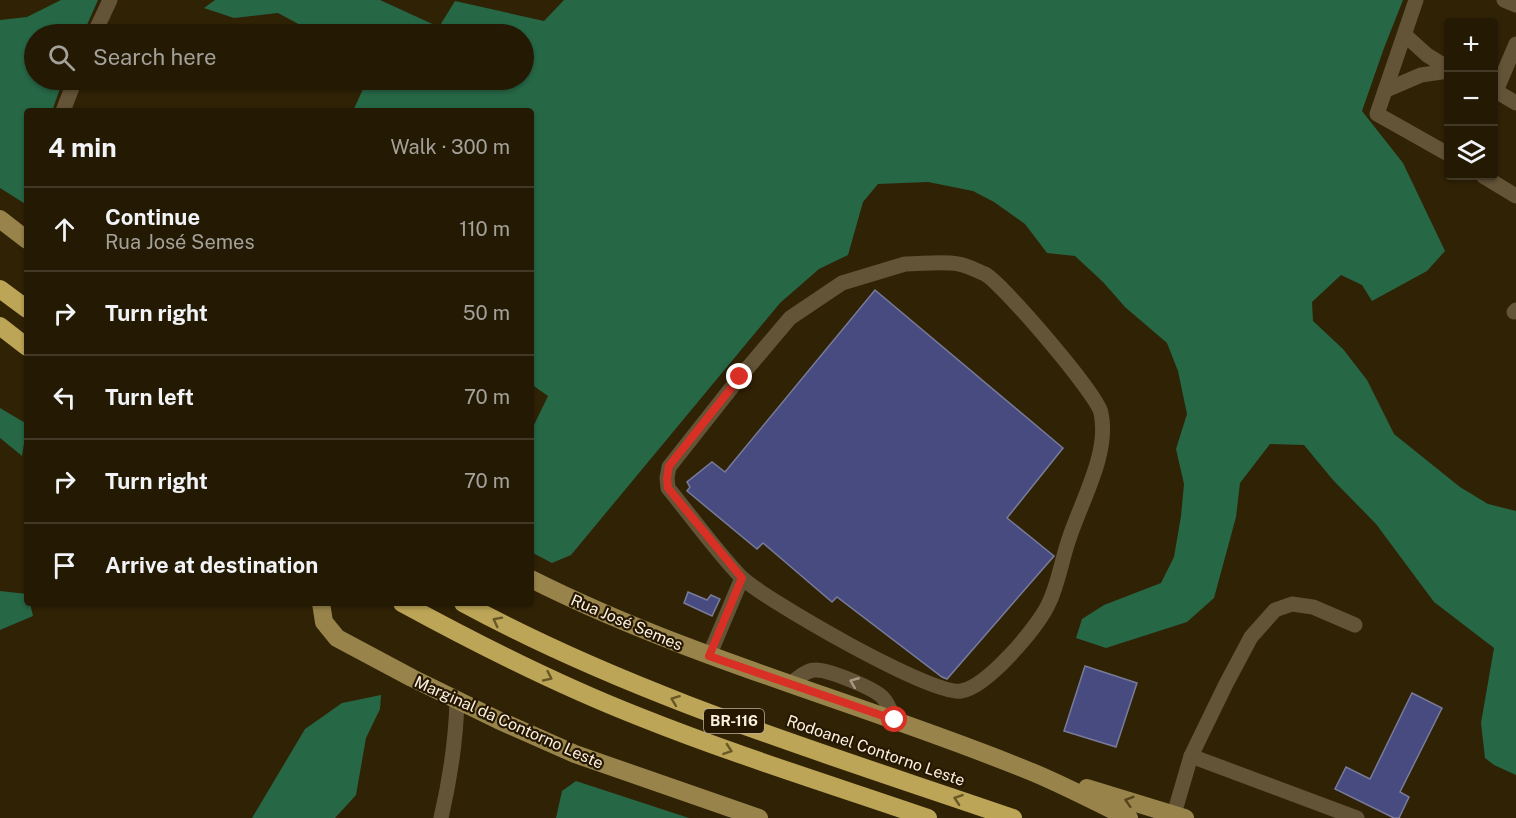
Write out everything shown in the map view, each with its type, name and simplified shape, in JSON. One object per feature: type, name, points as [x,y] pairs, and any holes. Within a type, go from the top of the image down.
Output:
[{"type":"highway","points":[[0,289],[24,307]]},
{"type":"highway","points":[[0,326],[24,345]]},
{"type":"highway","name":"BR-116","points":[[408,606],[530,669],[638,716],[731,751],[928,818]]},
{"type":"highway","name":"Rodoanel Contorno Leste","points":[[468,606],[527,636],[641,687],[748,727],[1013,818]]},
{"type":"main road","points":[[0,219],[24,238]]},
{"type":"main road","name":"Rua José Semes","points":[[534,580],[632,626],[709,656],[895,720],[1029,771],[1180,816]]},
{"type":"main road","name":"Marginal da Contorno Leste","points":[[321,606],[324,622],[337,638],[457,700],[535,737],[595,761],[759,818]]},
{"type":"main road","name":"Rua José Semes","points":[[1029,771],[1129,818]]},
{"type":"street","points":[[99,24],[110,0]]},
{"type":"street","points":[[1416,0],[1377,114],[1444,151]]},
{"type":"street","points":[[1504,0],[1516,5]]},
{"type":"street","points":[[1405,35],[1427,55],[1444,66]]},
{"type":"street","points":[[1498,83],[1516,44]]},
{"type":"street","points":[[1386,90],[1421,75],[1444,70]]},
{"type":"street","points":[[64,108],[71,90]]},
{"type":"street","points":[[1498,92],[1516,103]]},
{"type":"street","points":[[1490,180],[1516,196]]},
{"type":"street","points":[[905,264],[959,264],[988,276],[1009,295],[1074,371],[1101,411],[1103,436],[1099,455],[1068,542],[1060,576],[1047,607],[1008,659],[975,686],[961,691],[949,691],[897,670],[784,607],[742,578],[668,488],[669,466],[790,318],[842,283],[905,264]]},
{"type":"street","points":[[709,656],[742,578]]},
{"type":"street","points":[[1180,816],[1191,756],[1251,637],[1275,610],[1292,604],[1313,607],[1355,625]]},
{"type":"street","points":[[441,818],[452,765],[457,700]]},
{"type":"street","points":[[1191,756],[1357,818]]},
{"type":"green space","points":[[61,0],[98,0],[87,24],[24,24],[24,90],[59,90],[53,108],[24,108],[24,203],[0,188],[0,20],[27,17]]},
{"type":"green space","points":[[215,0],[380,0],[432,24],[298,24],[278,13],[234,18],[204,8]]},
{"type":"green space","points":[[564,0],[1403,0],[1362,111],[1403,163],[1445,251],[1427,271],[1372,301],[1362,285],[1341,275],[1312,302],[1313,321],[1343,349],[1367,380],[1394,434],[1460,487],[1488,504],[1516,511],[1516,775],[1494,765],[1485,758],[1481,723],[1494,648],[1434,602],[1376,524],[1333,480],[1304,445],[1270,444],[1240,483],[1236,517],[1214,598],[1187,622],[1106,648],[1076,638],[1082,619],[1104,605],[1161,583],[1174,557],[1184,484],[1176,449],[1187,414],[1178,371],[1167,343],[1125,307],[1075,256],[1047,253],[1025,224],[994,202],[973,191],[928,182],[878,184],[863,202],[848,255],[819,269],[780,303],[571,555],[552,563],[534,554],[534,425],[548,396],[534,386],[534,108],[354,108],[362,90],[534,90],[534,24],[441,24],[455,1],[544,21]]},
{"type":"green space","points":[[0,408],[24,422],[22,456],[0,438]]},
{"type":"green space","points":[[0,591],[24,594],[24,606],[31,606],[33,616],[0,630]]},
{"type":"green space","points":[[381,695],[380,709],[366,738],[356,795],[335,818],[252,818],[305,729],[342,703]]},
{"type":"green space","points":[[576,781],[689,818],[556,818],[562,791]]},
{"type":"building","points":[[875,290],[1063,448],[1007,518],[1054,556],[947,679],[837,597],[832,602],[763,543],[757,549],[687,491],[690,487],[687,482],[712,462],[725,472]]},
{"type":"building","points":[[688,592],[707,600],[711,595],[720,599],[712,616],[684,603]]},
{"type":"building","points":[[1085,666],[1137,683],[1116,747],[1064,731]]},
{"type":"building","points":[[1412,693],[1442,708],[1400,792],[1409,797],[1399,818],[1394,818],[1335,789],[1346,767],[1370,779]]},
{"type":"route","points":[[740,377],[669,466],[667,478],[668,488],[742,578],[709,656],[895,720]]}]
